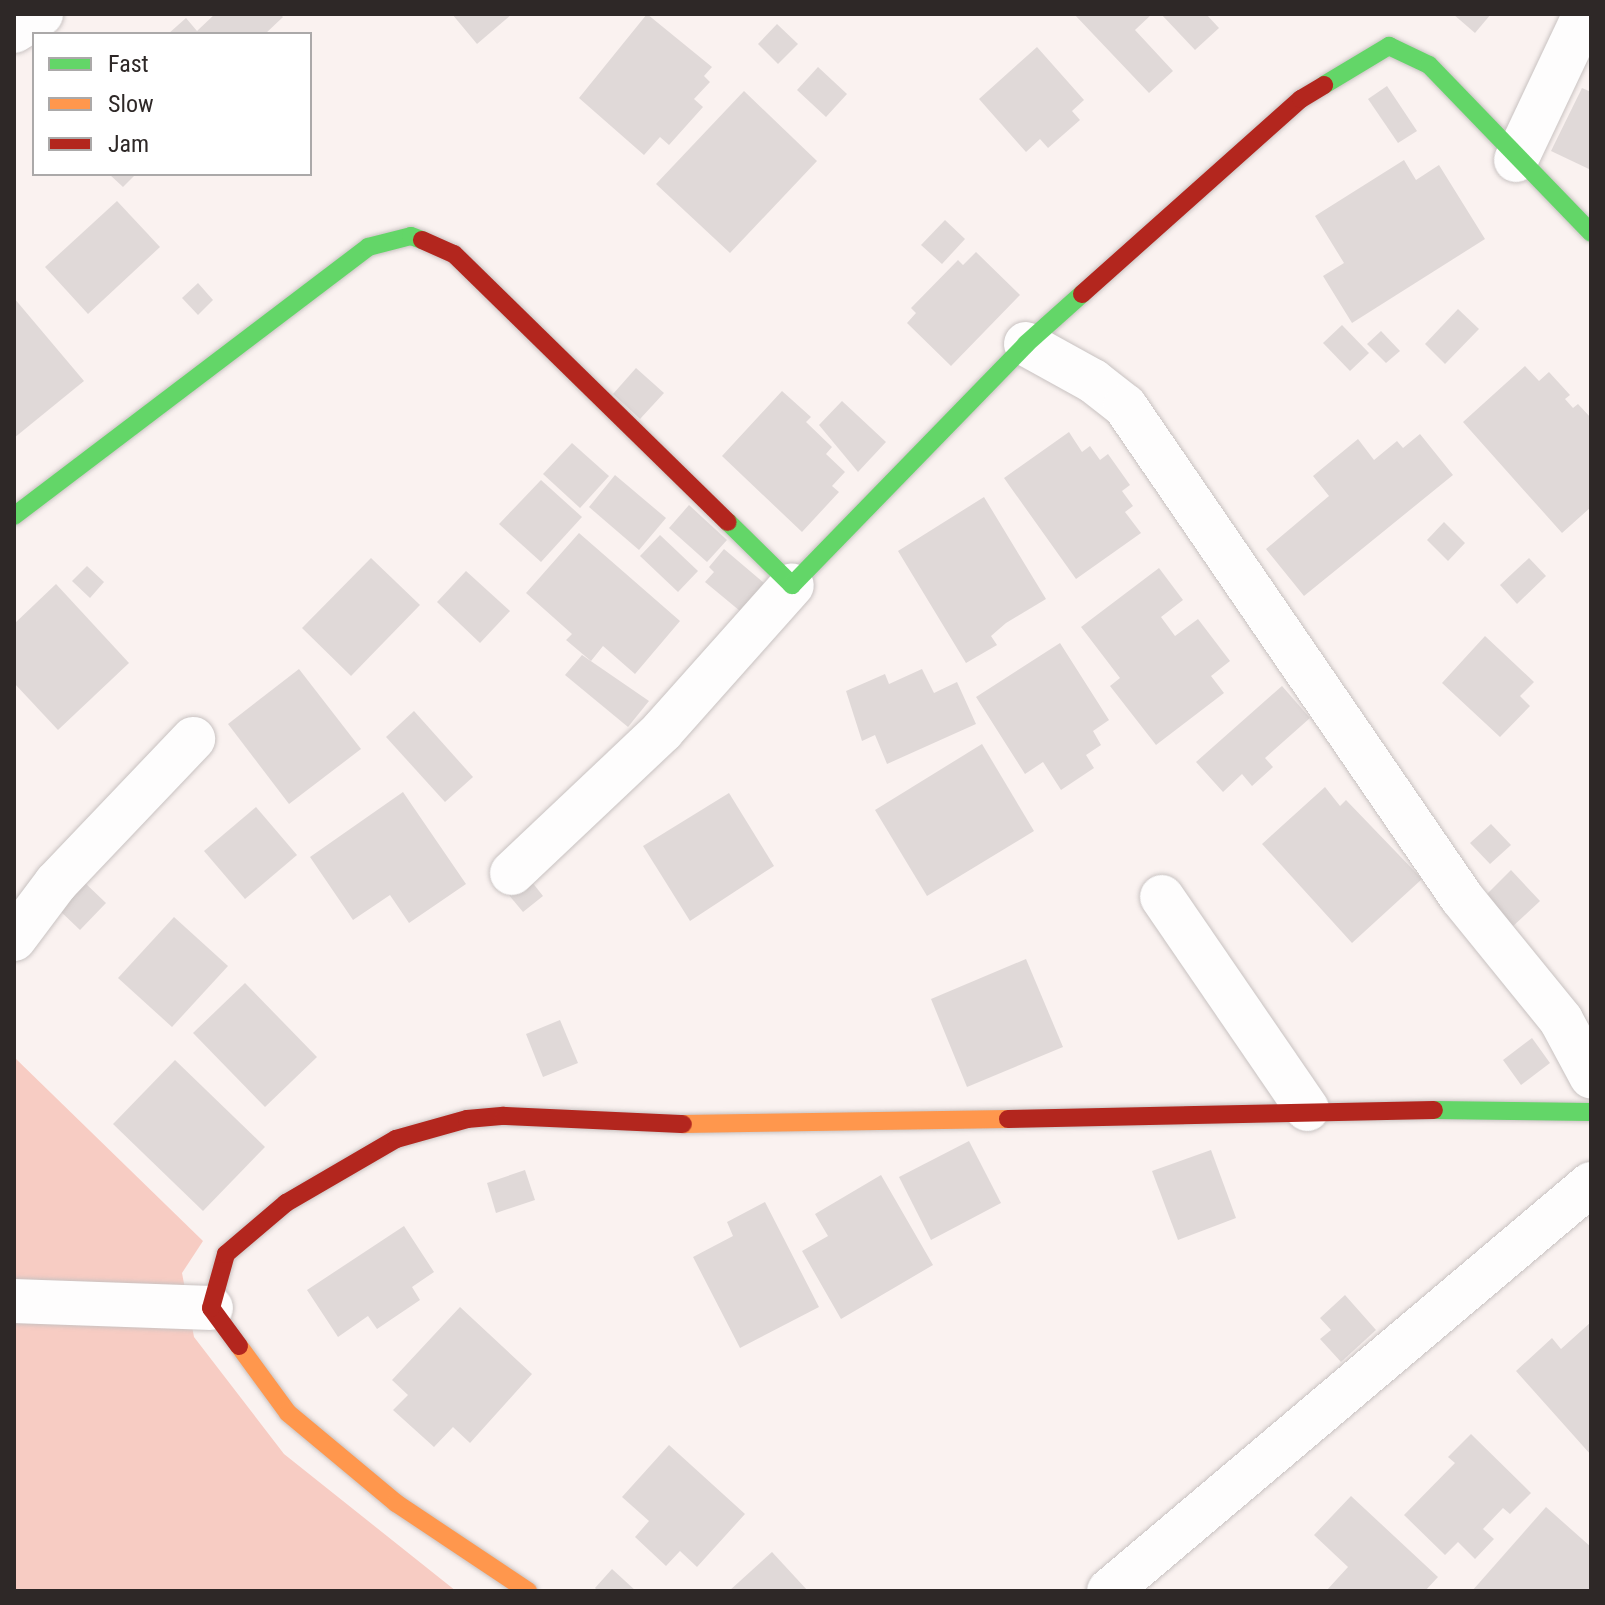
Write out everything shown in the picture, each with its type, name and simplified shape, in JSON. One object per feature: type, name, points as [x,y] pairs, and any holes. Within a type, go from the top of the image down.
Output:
[{"type":"street","points":[[14,31],[41,14]]},
{"type":"street","points":[[1516,160],[1585,14]]},
{"type":"street","points":[[512,873],[662,731],[792,585],[1026,344],[1301,99],[1389,46],[1429,65],[1516,160],[1591,233]]},
{"type":"street","points":[[14,516],[368,247],[411,236],[454,254],[792,585]]},
{"type":"street","points":[[1026,344],[1093,381],[1125,406],[1462,898],[1561,1020],[1591,1076]]},
{"type":"street","points":[[14,939],[56,883],[193,739]]},
{"type":"street","points":[[1162,897],[1307,1109]]},
{"type":"street","points":[[211,1308],[226,1254],[286,1203],[396,1139],[467,1119],[898,1122],[1307,1109],[1591,1112]]},
{"type":"street","points":[[1109,1591],[1591,1184]]},
{"type":"street","points":[[14,1301],[211,1308]]},
{"type":"street","points":[[211,1308],[288,1413],[396,1503],[528,1591]]},
{"type":"shaded area","points":[[14,1057],[203,1241],[182,1273],[194,1337],[284,1454],[456,1591],[14,1591]]},
{"type":"building","points":[[215,14],[280,14],[283,17],[267,32],[170,32],[186,18],[197,31]]},
{"type":"building","points":[[452,14],[512,14],[477,44]]},
{"type":"building","points":[[647,14],[712,67],[704,76],[710,82],[694,99],[703,107],[669,145],[660,137],[644,155],[579,98]]},
{"type":"building","points":[[1074,14],[1152,14],[1135,30],[1173,71],[1149,93]]},
{"type":"building","points":[[1161,14],[1206,14],[1219,28],[1195,50]]},
{"type":"building","points":[[1453,14],[1491,14],[1475,33]]},
{"type":"building","points":[[777,24],[798,44],[778,64],[758,44]]},
{"type":"building","points":[[1037,47],[1084,100],[1072,111],[1080,120],[1048,148],[1040,139],[1026,152],[979,99]]},
{"type":"building","points":[[818,67],[847,94],[826,117],[797,90]]},
{"type":"building","points":[[1387,86],[1417,131],[1398,143],[1368,99]]},
{"type":"building","points":[[1582,88],[1591,92],[1591,170],[1551,151]]},
{"type":"building","points":[[744,91],[817,161],[730,253],[656,184]]},
{"type":"building","points":[[1404,160],[1416,180],[1439,165],[1485,239],[1352,323],[1323,276],[1344,263],[1315,216]]},
{"type":"building","points":[[111,176],[134,176],[123,187]]},
{"type":"building","points":[[117,201],[160,247],[88,314],[45,267]]},
{"type":"building","points":[[945,220],[965,239],[942,264],[921,245]]},
{"type":"building","points":[[976,252],[1020,295],[951,366],[907,323],[916,313],[911,308],[958,260],[963,265]]},
{"type":"building","points":[[198,283],[213,300],[198,315],[182,298]]},
{"type":"building","points":[[14,298],[84,381],[14,438]]},
{"type":"building","points":[[1458,309],[1479,329],[1445,364],[1425,344]]},
{"type":"building","points":[[1342,325],[1369,353],[1350,371],[1323,343]]},
{"type":"building","points":[[1381,331],[1400,351],[1386,363],[1367,344]]},
{"type":"building","points":[[1525,366],[1539,381],[1549,372],[1570,395],[1565,399],[1573,408],[1578,404],[1591,418],[1591,507],[1562,533],[1463,422]]},
{"type":"building","points":[[636,368],[664,393],[640,419],[613,394]]},
{"type":"building","points":[[782,391],[811,417],[806,422],[832,447],[826,454],[845,472],[832,486],[839,492],[802,532],[722,456]]},
{"type":"building","points":[[842,401],[886,442],[858,472],[819,425]]},
{"type":"building","points":[[1069,432],[1082,452],[1090,446],[1100,460],[1108,454],[1130,485],[1122,491],[1133,506],[1125,512],[1141,533],[1076,579],[1004,478]]},
{"type":"building","points":[[1420,434],[1453,475],[1304,596],[1266,549],[1329,496],[1313,476],[1358,439],[1374,460],[1397,441],[1403,448]]},
{"type":"building","points":[[572,443],[609,476],[580,508],[543,474]]},
{"type":"building","points":[[615,475],[666,518],[639,550],[589,507]]},
{"type":"building","points":[[541,480],[582,517],[541,562],[499,524]]},
{"type":"building","points":[[984,497],[1046,599],[1006,623],[991,636],[997,645],[966,663],[898,551]]},
{"type":"building","points":[[689,505],[727,540],[707,562],[669,528]]},
{"type":"building","points":[[1444,522],[1465,543],[1448,561],[1427,540]]},
{"type":"building","points":[[579,533],[680,621],[635,674],[603,646],[591,661],[566,640],[572,634],[526,593]]},
{"type":"building","points":[[660,535],[698,571],[678,592],[640,556]]},
{"type":"building","points":[[724,549],[764,583],[740,611],[705,582],[714,572],[709,567]]},
{"type":"building","points":[[371,558],[420,605],[351,676],[302,628]]},
{"type":"building","points":[[1529,558],[1546,576],[1517,604],[1500,585]]},
{"type":"building","points":[[87,566],[104,582],[90,598],[72,581]]},
{"type":"building","points":[[1159,568],[1183,600],[1161,617],[1175,636],[1198,619],[1230,661],[1211,676],[1224,693],[1156,745],[1110,686],[1120,678],[1081,627]]},
{"type":"building","points":[[466,571],[510,611],[480,643],[437,602]]},
{"type":"building","points":[[56,584],[129,663],[58,730],[14,683],[14,624]]},
{"type":"building","points":[[1485,636],[1534,682],[1520,696],[1530,706],[1500,737],[1442,683]]},
{"type":"building","points":[[1060,643],[1109,720],[1093,731],[1101,745],[1086,755],[1094,768],[1061,790],[1043,762],[1025,774],[976,697]]},
{"type":"building","points":[[582,655],[649,701],[628,727],[565,675]]},
{"type":"building","points":[[299,669],[361,749],[289,804],[228,724]]},
{"type":"building","points":[[922,669],[934,693],[957,682],[976,724],[887,764],[875,735],[862,741],[846,691],[885,674],[889,684]]},
{"type":"building","points":[[1282,686],[1310,718],[1265,758],[1273,767],[1252,786],[1242,774],[1223,792],[1196,762]]},
{"type":"building","points":[[414,711],[473,777],[445,802],[386,737]]},
{"type":"building","points":[[982,744],[1034,831],[927,896],[875,810]]},
{"type":"building","points":[[1325,787],[1340,806],[1346,800],[1422,879],[1352,943],[1262,844]]},
{"type":"building","points":[[403,792],[466,884],[409,923],[390,895],[353,920],[310,857]]},
{"type":"building","points":[[729,793],[774,866],[690,921],[643,846]]},
{"type":"building","points":[[256,807],[297,855],[245,899],[204,851]]},
{"type":"building","points":[[1491,824],[1511,845],[1490,864],[1470,843]]},
{"type":"building","points":[[1511,870],[1540,901],[1510,929],[1482,899]]},
{"type":"building","points":[[528,877],[543,896],[523,912],[508,894]]},
{"type":"building","points":[[84,882],[106,903],[80,930],[58,909]]},
{"type":"building","points":[[174,917],[228,966],[172,1027],[118,978]]},
{"type":"building","points":[[1026,959],[1063,1047],[967,1087],[931,999]]},
{"type":"building","points":[[245,983],[317,1057],[265,1107],[193,1033]]},
{"type":"building","points":[[560,1020],[578,1063],[543,1077],[526,1034]]},
{"type":"building","points":[[1532,1038],[1550,1063],[1521,1085],[1503,1060]]},
{"type":"building","points":[[175,1060],[265,1147],[203,1211],[113,1124]]},
{"type":"building","points":[[969,1141],[1001,1203],[931,1240],[899,1177]]},
{"type":"building","points":[[1211,1150],[1236,1218],[1178,1240],[1152,1171]]},
{"type":"building","points":[[525,1170],[535,1200],[496,1213],[487,1183]]},
{"type":"building","points":[[881,1175],[933,1265],[841,1319],[802,1251],[828,1236],[815,1214]]},
{"type":"building","points":[[765,1202],[819,1307],[740,1348],[693,1257],[733,1236],[727,1222]]},
{"type":"building","points":[[404,1226],[434,1272],[412,1287],[420,1300],[377,1329],[368,1316],[338,1337],[307,1290]]},
{"type":"building","points":[[1345,1295],[1376,1330],[1341,1362],[1320,1339],[1331,1330],[1320,1318]]},
{"type":"building","points":[[460,1307],[532,1374],[470,1443],[453,1427],[434,1447],[393,1410],[408,1395],[392,1380]]},
{"type":"building","points":[[1591,1322],[1591,1455],[1516,1371],[1552,1338],[1561,1349]]},
{"type":"building","points":[[1471,1434],[1531,1493],[1510,1514],[1503,1508],[1483,1529],[1494,1539],[1475,1559],[1458,1542],[1445,1555],[1404,1515],[1455,1463],[1448,1457]]},
{"type":"building","points":[[669,1445],[745,1514],[697,1567],[680,1551],[666,1566],[635,1537],[649,1521],[622,1497]]},
{"type":"building","points":[[1351,1496],[1438,1577],[1425,1591],[1326,1591],[1348,1567],[1314,1535]]},
{"type":"building","points":[[1546,1507],[1591,1547],[1591,1591],[1472,1591]]},
{"type":"building","points":[[772,1552],[808,1591],[729,1591]]},
{"type":"building","points":[[612,1569],[636,1591],[598,1591],[595,1588]]},
{"type":"traffic: fast","points":[[1324,85],[1389,46],[1429,65],[1591,233]]},
{"type":"traffic: fast","points":[[14,516],[368,247],[411,236],[422,240]]},
{"type":"traffic: fast","points":[[728,522],[792,585],[1026,344],[1082,294]]},
{"type":"traffic: fast","points":[[1434,1110],[1591,1112]]},
{"type":"traffic: slow","points":[[683,1124],[1008,1119]]},
{"type":"traffic: slow","points":[[239,1346],[288,1413],[396,1503],[528,1591]]},
{"type":"traffic: jam","points":[[1082,294],[1301,99],[1324,85]]},
{"type":"traffic: jam","points":[[422,240],[454,254],[728,522]]},
{"type":"traffic: jam","points":[[1008,1119],[1434,1110]]},
{"type":"traffic: jam","points":[[239,1346],[211,1308],[226,1254],[286,1203],[396,1139],[467,1119],[504,1116],[683,1124]]}]
